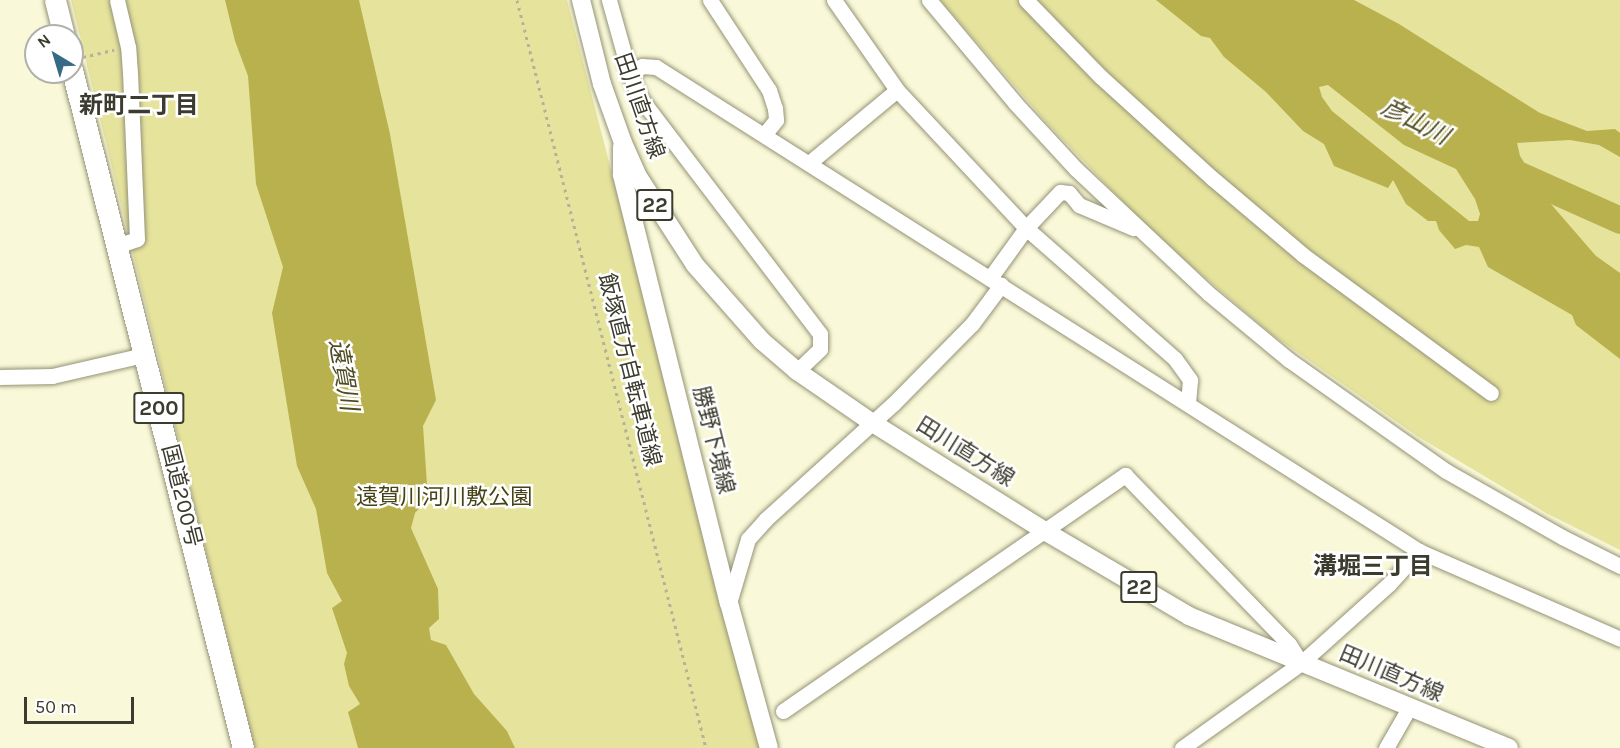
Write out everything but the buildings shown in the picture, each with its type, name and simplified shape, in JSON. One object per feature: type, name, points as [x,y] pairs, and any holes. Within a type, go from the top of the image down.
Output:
[{"type":"highway","points":[[55,0],[61,24]]},
{"type":"highway","name":"国道200号","points":[[76,84],[165,431],[243,748]]},
{"type":"main road","name":"田川直方線","points":[[581,0],[602,84],[622,143],[659,211],[695,265],[762,341],[797,371],[871,422],[1043,530],[1189,616],[1509,748]]},
{"type":"main road","name":"勝野下境線","points":[[622,143],[622,175],[729,603],[769,748]]},
{"type":"street","points":[[116,246],[137,239],[128,47],[117,0]]},
{"type":"street","points":[[609,0],[630,75],[641,99],[820,333],[820,349],[797,371]]},
{"type":"street","points":[[710,0],[769,90],[776,108],[776,120],[764,135]]},
{"type":"street","points":[[834,0],[897,90],[1026,228],[1175,359],[1190,380],[1188,402]]},
{"type":"street","points":[[929,0],[1015,103],[1076,168],[1208,293],[1271,345],[1356,409],[1446,471],[1562,537],[1620,566]]},
{"type":"street","points":[[1026,0],[1101,77],[1212,178],[1303,255],[1491,393]]},
{"type":"street","points":[[630,75],[642,66],[656,67],[1188,402],[1419,551],[1620,639]]},
{"type":"street","points":[[809,163],[897,90]]},
{"type":"street","points":[[729,603],[748,538],[893,404],[972,324],[1026,228],[1060,192],[1069,193],[1079,205],[1142,232]]},
{"type":"street","points":[[0,377],[52,376],[144,355]]},
{"type":"street","points":[[783,711],[1125,475],[1289,644],[1301,663]]},
{"type":"street","points":[[1182,748],[1301,663],[1389,584],[1419,551]]},
{"type":"street","points":[[1386,748],[1409,708]]},
{"type":"path","name":"飯塚直方自転車道線","points":[[517,0],[706,748]]},
{"type":"green space","name":"遠賀川河川敷公園","points":[[71,0],[567,0],[761,748],[254,748],[84,53],[84,24],[77,24]]},
{"type":"green space","points":[[940,0],[1620,0],[1620,550],[1546,513],[1417,436],[1270,333],[1152,232],[1046,122]]},
{"type":"water","name":"遠賀川","points":[[225,0],[359,0],[390,134],[436,400],[423,426],[428,499],[415,513],[411,528],[438,589],[439,619],[429,628],[431,640],[446,645],[474,694],[507,731],[515,748],[358,748],[348,712],[360,704],[349,686],[344,664],[347,653],[332,608],[342,601],[327,573],[316,509],[297,466],[272,313],[283,267],[256,184],[248,76],[235,41]]},
{"type":"water","points":[[1156,0],[1354,0],[1399,24],[1540,113],[1587,131],[1615,129],[1620,133],[1620,157],[1599,145],[1570,140],[1517,143],[1520,156],[1550,203],[1596,256],[1620,273],[1620,359],[1576,325],[1572,315],[1488,267],[1479,247],[1466,245],[1455,249],[1439,230],[1436,221],[1428,221],[1406,204],[1393,180],[1388,188],[1334,166],[1324,144],[1303,131],[1266,92],[1224,57],[1210,38],[1201,36]],"holes":[[[1328,85],[1404,145],[1456,169],[1475,199],[1480,214],[1478,221],[1469,221],[1332,111],[1322,97],[1319,87]]]},
{"type":"waterway","name":"彦山川","points":[[1506,169],[1620,220]]},
{"type":"district","name":"新町二丁目","points":[[139,106]]},
{"type":"district","name":"溝堀三丁目","points":[[1373,567]]}]
